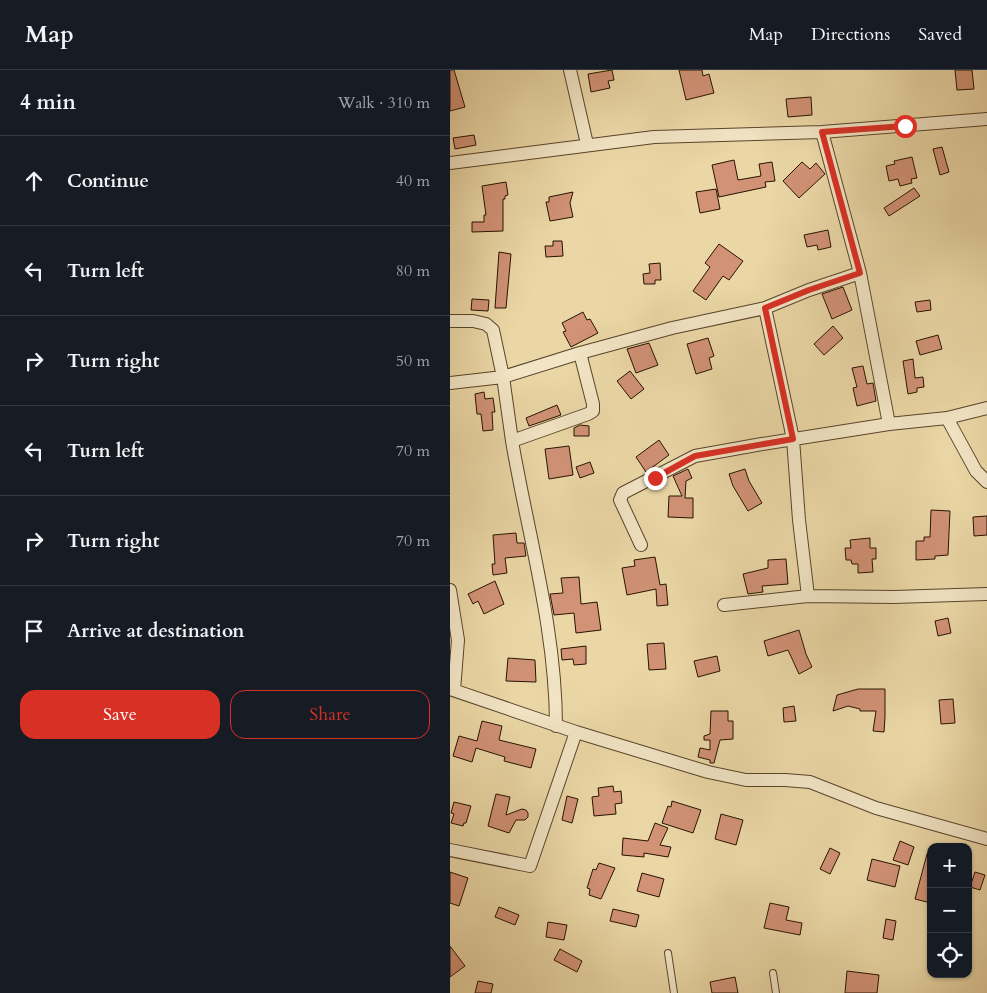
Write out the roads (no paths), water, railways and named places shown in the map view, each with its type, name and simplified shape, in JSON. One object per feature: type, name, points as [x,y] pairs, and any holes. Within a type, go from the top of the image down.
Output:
[{"type":"street","points":[[570,70],[587,144]]},
{"type":"street","points":[[450,163],[523,155],[587,144],[654,136],[822,132],[987,119]]},
{"type":"street","points":[[822,132],[860,273],[889,424]]},
{"type":"street","points":[[450,383],[504,377],[580,353],[672,328],[765,308],[809,290],[860,273]]},
{"type":"street","points":[[765,308],[793,439],[799,520],[808,596]]},
{"type":"street","points":[[450,321],[473,321],[486,324],[493,330],[504,377],[512,440],[528,518],[550,646],[556,692],[556,726]]},
{"type":"street","points":[[512,440],[593,411],[593,404],[580,353]]},
{"type":"street","points":[[642,545],[620,500],[623,493],[695,456],[889,424],[947,418],[987,408]]},
{"type":"street","points":[[947,418],[976,471],[987,482]]},
{"type":"street","points":[[450,590],[458,640],[452,690],[556,726],[718,774],[746,780],[810,782],[876,808],[987,839]]},
{"type":"street","points":[[724,605],[808,596],[894,597],[987,594]]},
{"type":"street","points":[[450,850],[530,866],[534,860],[576,732]]},
{"type":"lane","points":[[668,953],[674,993]]},
{"type":"lane","points":[[773,973],[776,993]]}]
